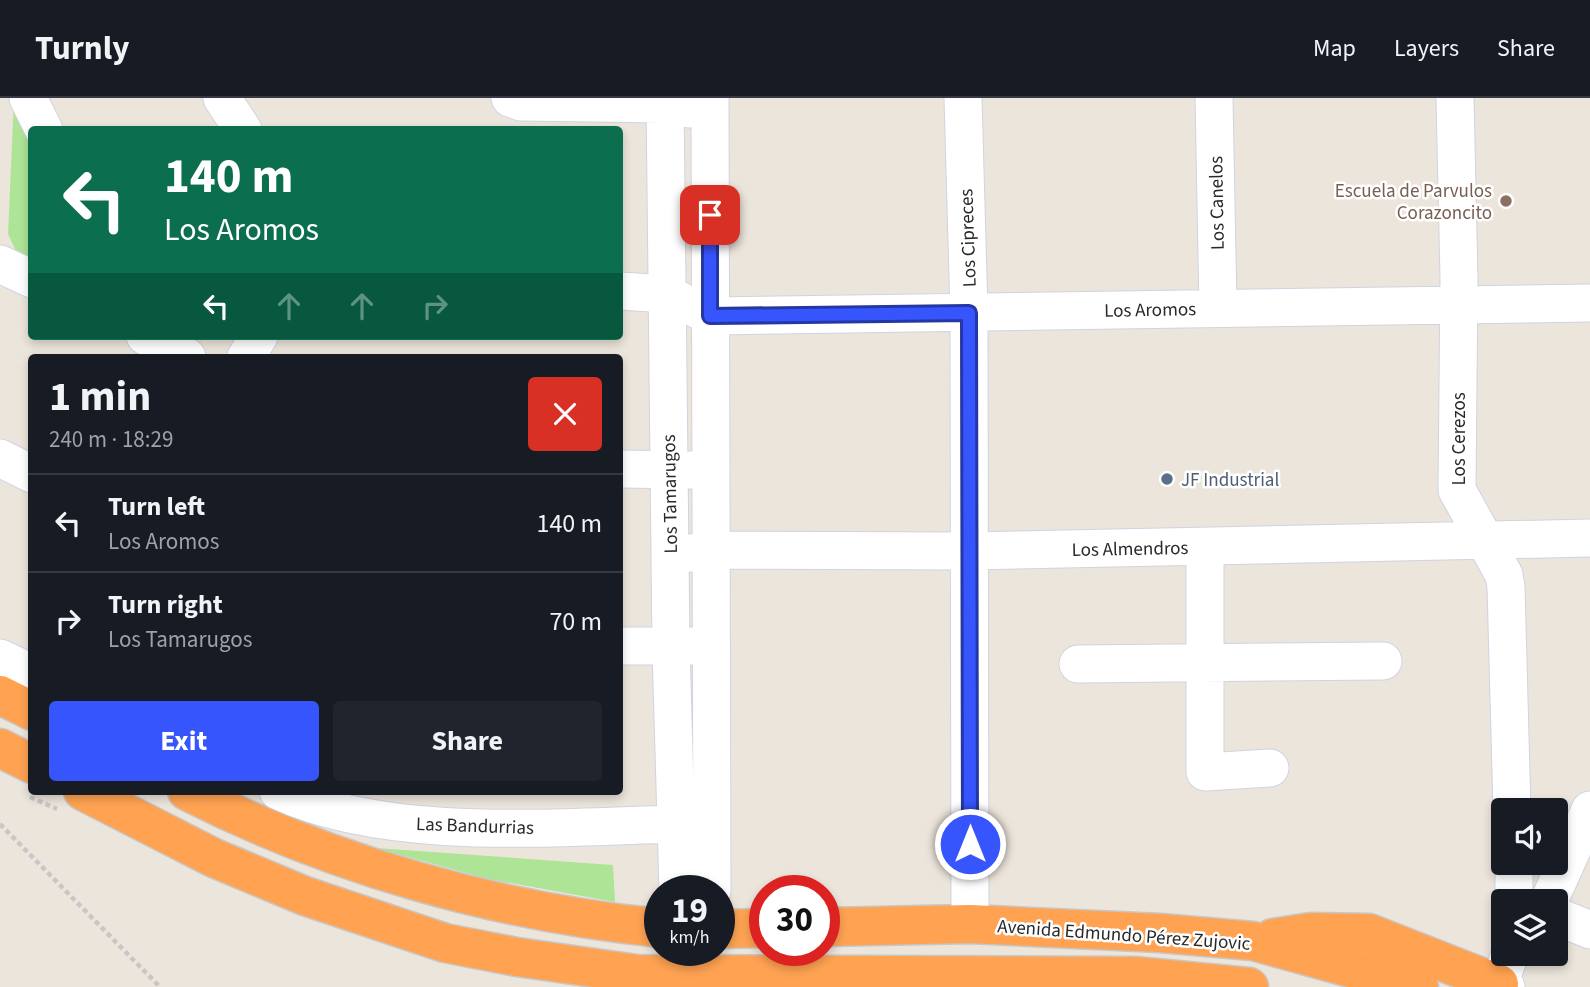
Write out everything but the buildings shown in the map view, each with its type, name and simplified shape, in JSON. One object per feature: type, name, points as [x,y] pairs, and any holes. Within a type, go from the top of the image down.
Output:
[{"type":"highway","points":[[0,695],[28,709]]},
{"type":"highway","points":[[0,748],[28,762]]},
{"type":"highway","points":[[91,795],[214,858],[374,922],[445,943],[637,980],[682,966]]},
{"type":"highway","points":[[195,795],[224,810],[318,847],[455,891],[577,916],[644,926]]},
{"type":"highway","name":"Avenida Edmundo Pérez Zujovic","points":[[840,927],[970,924],[1160,933],[1253,941],[1419,987]]},
{"type":"highway","points":[[1253,941],[1311,932],[1369,933],[1505,975]]},
{"type":"highway","points":[[735,963],[1135,976],[1249,987]]},
{"type":"street","points":[[27,98],[42,126]]},
{"type":"street","points":[[222,98],[240,126]]},
{"type":"street","points":[[510,98],[521,102],[593,105],[665,101],[710,106],[712,875]]},
{"type":"street","name":"Los Cipreces","points":[[963,98],[969,313],[970,924]]},
{"type":"street","name":"Los Canelos","points":[[1214,98],[1217,308]]},
{"type":"street","name":"Los Cerezos","points":[[1455,98],[1459,304],[1457,491],[1504,575],[1512,798]]},
{"type":"street","name":"Los Tamarugos","points":[[665,101],[671,648],[678,875]]},
{"type":"street","points":[[0,264],[28,277]]},
{"type":"street","points":[[623,291],[667,294],[710,316]]},
{"type":"street","name":"Los Aromos","points":[[710,316],[1590,303]]},
{"type":"street","points":[[153,340],[183,354]]},
{"type":"street","points":[[0,458],[28,472]]},
{"type":"street","points":[[623,469],[711,470]]},
{"type":"street","name":"Los Almendros","points":[[670,556],[711,550],[968,551],[1590,538]]},
{"type":"street","points":[[1205,547],[1205,772],[1270,768]]},
{"type":"street","points":[[623,646],[671,648],[712,645]]},
{"type":"street","points":[[0,658],[28,671]]},
{"type":"street","points":[[1078,664],[1383,661]]},
{"type":"street","name":"Las Bandurrias","points":[[289,795],[318,805],[405,822],[539,828],[676,824]]},
{"type":"street","points":[[1554,889],[1590,810]]},
{"type":"street","points":[[1568,921],[1590,930]]},
{"type":"path","points":[[0,824],[160,987]]},
{"type":"green space","points":[[14,98],[30,126],[28,261],[16,251],[8,234]]},
{"type":"green space","points":[[376,848],[613,865],[615,902],[488,879]]},
{"type":"place","name":"Escuela de Parvulos Corazoncito","points":[[1506,201]]},
{"type":"place","name":"JF Industrial","points":[[1167,479]]},
{"type":"route","points":[[710,215],[710,316],[969,313],[970,844]]}]
